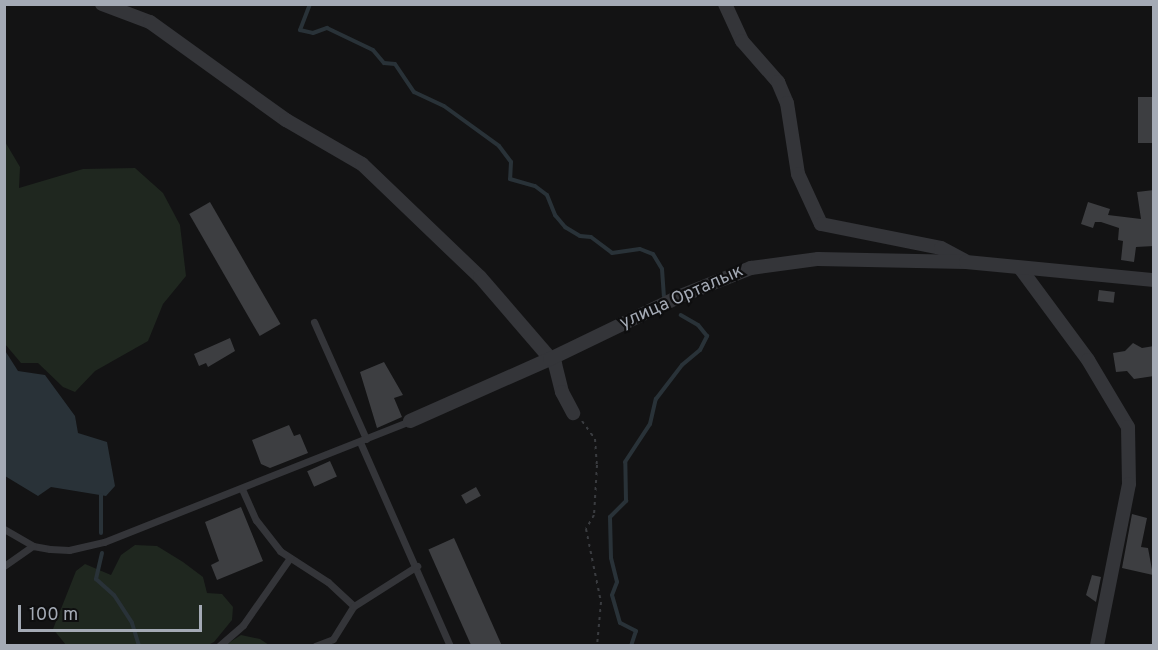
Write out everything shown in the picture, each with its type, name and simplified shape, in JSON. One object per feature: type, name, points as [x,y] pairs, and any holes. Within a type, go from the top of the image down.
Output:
[{"type":"street","points":[[102,4],[150,22],[286,120],[362,164],[480,277],[550,359],[573,412]]},
{"type":"street","points":[[725,4],[742,40],[778,82],[787,103],[798,174],[821,224],[941,248],[966,262]]},
{"type":"street","name":"улица Орталык","points":[[410,421],[550,359],[678,297],[752,268],[818,259],[966,262],[1154,280]]},
{"type":"street","points":[[1020,268],[1088,360],[1128,427],[1130,484],[1097,645]]},
{"type":"lane","points":[[314,322],[450,645]]},
{"type":"lane","points":[[4,529],[33,546],[69,550],[104,542],[410,421]]},
{"type":"lane","points":[[242,489],[267,537],[290,558],[328,582],[354,606]]},
{"type":"lane","points":[[4,566],[33,546]]},
{"type":"lane","points":[[219,645],[243,625],[290,558]]},
{"type":"lane","points":[[315,645],[334,642],[354,606],[417,566]]},
{"type":"path","points":[[573,412],[595,439],[594,515],[586,529],[600,602],[597,645]]},
{"type":"shaded area","points":[[4,140],[20,167],[19,188],[83,169],[135,168],[163,193],[180,225],[186,276],[163,304],[148,341],[95,371],[75,392],[63,387],[38,363],[21,363],[5,344]]},
{"type":"shaded area","points":[[4,349],[18,371],[45,375],[75,416],[78,433],[107,442],[115,486],[106,496],[51,487],[38,496],[5,476]]},
{"type":"shaded area","points":[[135,545],[157,546],[183,562],[203,577],[207,593],[222,594],[233,607],[232,620],[214,642],[206,646],[66,645],[53,629],[76,571],[85,564],[111,575],[121,555]]},
{"type":"shaded area","points":[[241,635],[260,639],[269,645],[224,646]]},
{"type":"building","points":[[1138,97],[1154,97],[1154,143],[1138,143]]},
{"type":"building","points":[[1154,190],[1154,246],[1136,247],[1134,262],[1121,260],[1123,241],[1118,240],[1119,228],[1101,222],[1095,222],[1093,228],[1081,224],[1088,202],[1110,209],[1108,215],[1141,219],[1137,192]]},
{"type":"building","points":[[210,202],[280,324],[260,336],[189,214]]},
{"type":"building","points":[[1099,290],[1115,292],[1114,303],[1098,301]]},
{"type":"building","points":[[230,338],[235,351],[208,367],[206,363],[199,366],[194,354]]},
{"type":"building","points":[[1133,343],[1142,348],[1154,346],[1154,376],[1134,379],[1127,371],[1116,372],[1113,353],[1125,351]]},
{"type":"building","points":[[384,362],[403,395],[394,398],[402,417],[377,428],[360,372]]},
{"type":"building","points":[[289,425],[294,436],[300,434],[308,453],[270,468],[261,464],[252,440]]},
{"type":"building","points":[[330,461],[337,477],[314,487],[307,471]]},
{"type":"building","points":[[476,487],[481,496],[466,504],[461,495]]},
{"type":"building","points":[[241,507],[263,561],[217,580],[211,565],[219,561],[205,522]]},
{"type":"building","points":[[1132,514],[1147,518],[1141,547],[1148,548],[1153,575],[1122,568]]},
{"type":"building","points":[[454,538],[502,645],[471,646],[428,549]]},
{"type":"building","points":[[1092,575],[1101,577],[1096,602],[1086,595]]},
{"type":"waterway","points":[[310,4],[300,30],[313,33],[327,28],[373,50],[384,63],[395,64],[414,92],[444,106],[499,146],[511,162],[510,179],[535,186],[547,195],[555,215],[565,227],[580,236],[591,237],[612,253],[640,249],[653,254],[662,269],[664,296]]},
{"type":"waterway","points":[[631,646],[636,631],[620,623],[612,595],[617,582],[611,558],[610,517],[626,501],[625,462],[650,424],[656,399],[682,365],[700,350],[707,336],[698,325],[681,315]]},
{"type":"waterway","points":[[101,495],[101,533]]},
{"type":"waterway","points":[[102,553],[96,579],[114,595],[132,623],[139,646]]}]
